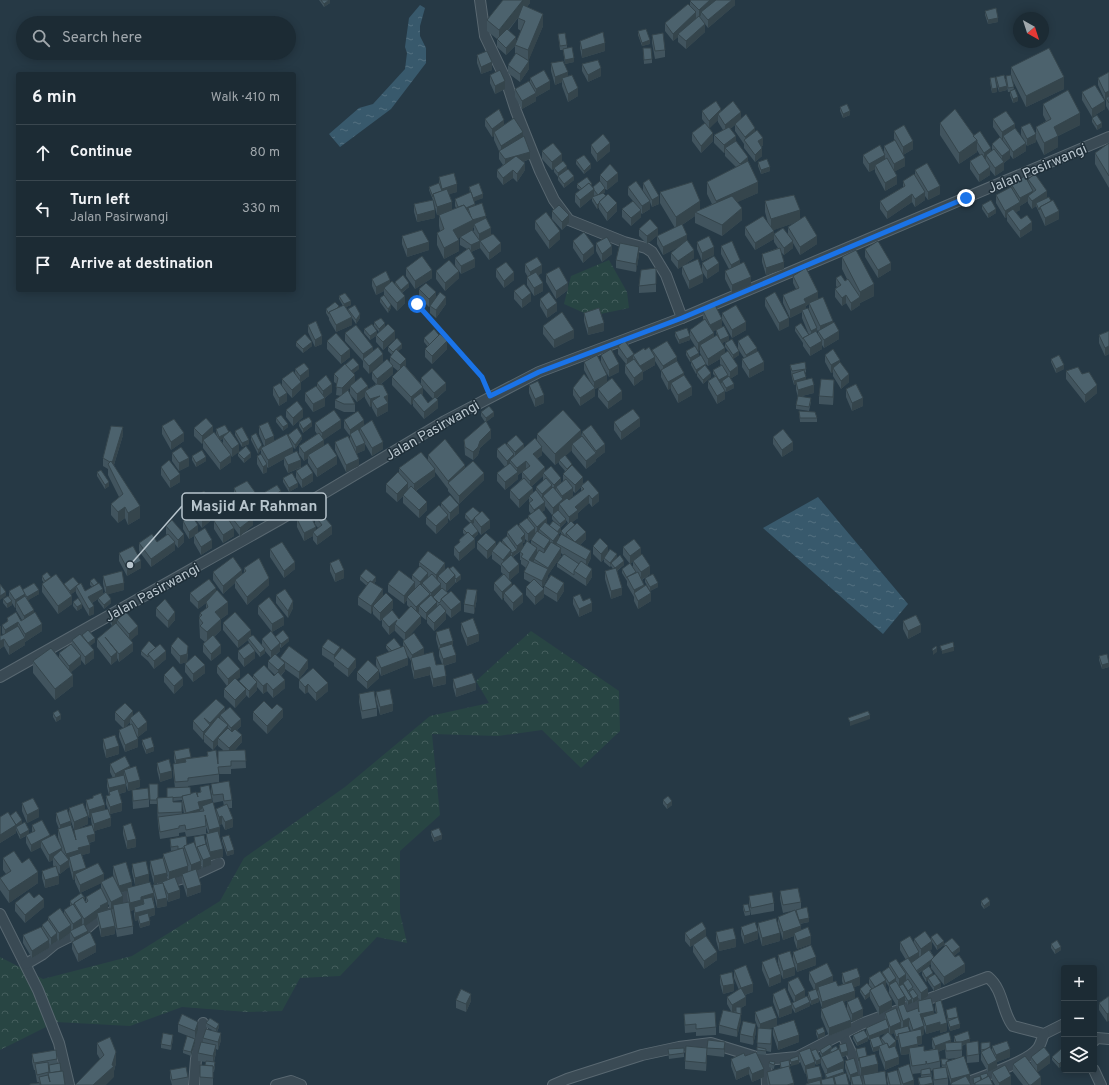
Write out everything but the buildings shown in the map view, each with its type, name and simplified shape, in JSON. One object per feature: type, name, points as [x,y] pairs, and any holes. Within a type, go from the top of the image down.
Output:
[{"type":"street","points":[[480,0],[485,36],[506,80],[516,111],[540,171],[554,200],[569,220],[624,242],[646,248],[652,252],[666,275],[682,318]]},
{"type":"street","name":"Jalan Pasirwangi","points":[[0,677],[279,520],[490,396],[539,372],[682,318],[1109,137]]},
{"type":"street","points":[[26,964],[57,943],[88,928],[96,920],[123,906],[124,897],[191,876],[219,863]]},
{"type":"street","points":[[0,914],[26,964],[59,1043],[69,1085]]},
{"type":"street","points":[[553,1085],[567,1079],[642,1055],[679,1047],[711,1043],[766,1060],[797,1057],[862,1024],[988,977],[992,980],[1003,1000],[1010,1023],[1014,1026],[1044,1034]]},
{"type":"street","points":[[194,1085],[196,1059],[203,1023]]},
{"type":"street","points":[[960,1085],[998,1072],[1020,1061],[1037,1049],[1044,1034],[1061,1026]]},
{"type":"street","points":[[842,1034],[854,1059],[862,1085]]},
{"type":"street","points":[[1097,1038],[1109,1039]]},
{"type":"street","points":[[766,1060],[767,1085]]},
{"type":"street","points":[[1095,1073],[1101,1085]]},
{"type":"street","points":[[276,1085],[291,1081],[301,1085]]},
{"type":"path","points":[[417,304],[482,377],[490,396]]},
{"type":"green space","points":[[609,260],[627,292],[629,308],[591,316],[564,304],[571,276]]},
{"type":"green space","points":[[531,631],[619,691],[620,731],[581,768],[542,730],[498,736],[432,734],[440,815],[400,851],[400,913],[407,943],[377,937],[340,976],[300,978],[282,1011],[247,1012],[182,1007],[130,1026],[56,1022],[0,1050],[0,957],[43,979],[132,956],[220,901],[244,858],[345,787],[430,716],[489,703],[476,681]]},
{"type":"water","points":[[420,5],[425,8],[420,26],[420,36],[426,48],[426,63],[391,109],[340,147],[329,134],[359,108],[373,104],[405,69],[407,53],[405,47],[409,18]]},
{"type":"water","points":[[818,497],[908,604],[883,634],[763,528]]},
{"type":"place","name":"Masjid Ar Rahman","points":[[130,565]]},
{"type":"route","points":[[417,304],[482,377],[490,396],[539,372],[682,318],[966,198]]}]
